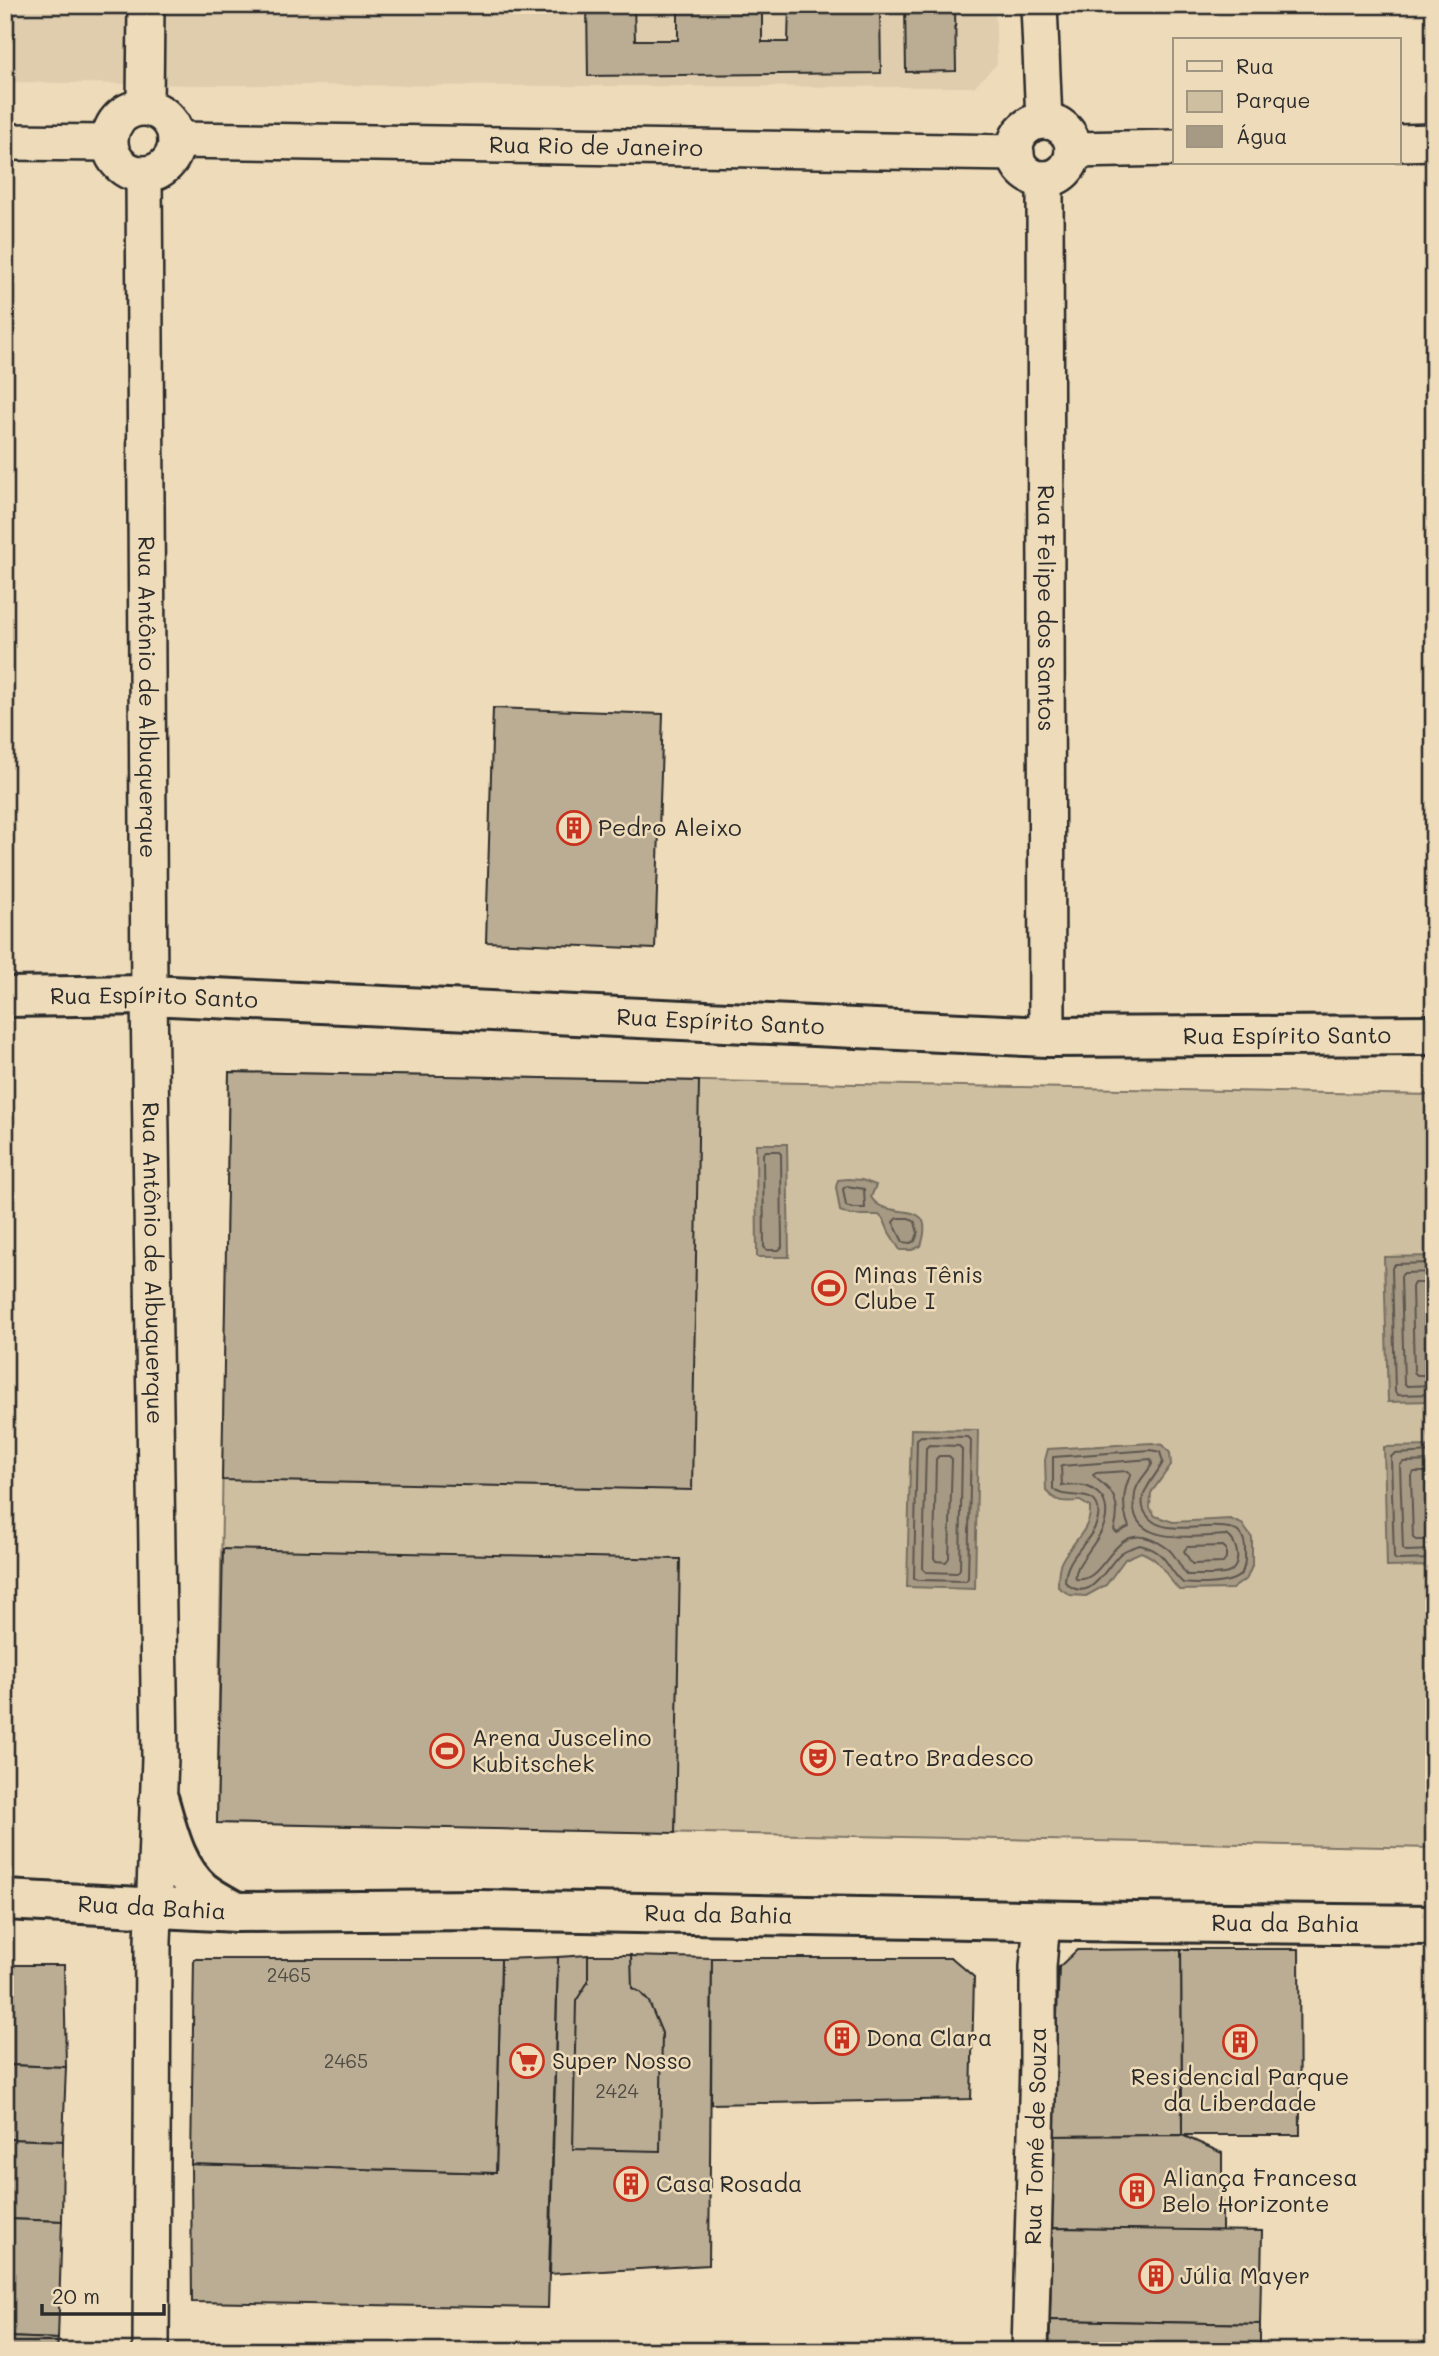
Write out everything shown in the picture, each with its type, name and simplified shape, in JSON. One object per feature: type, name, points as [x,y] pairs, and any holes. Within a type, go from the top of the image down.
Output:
[{"type":"street","points":[[145,107],[146,5]]},
{"type":"street","points":[[1040,5],[1044,121]]},
{"type":"street","points":[[145,107],[163,114],[174,131],[176,140],[175,150],[164,167],[144,174],[124,169],[117,162],[109,143],[110,131],[115,121],[134,108],[145,107]]},
{"type":"street","points":[[1044,121],[1061,127],[1068,133],[1073,150],[1068,167],[1054,177],[1045,179],[1029,174],[1018,161],[1016,153],[1020,134],[1035,123],[1044,121]]},
{"type":"street","name":"Rua Rio de Janeiro","points":[[176,140],[1016,153]]},
{"type":"street","points":[[5,142],[109,143]]},
{"type":"street","points":[[1400,143],[1434,142]]},
{"type":"street","points":[[1073,150],[1173,148]]},
{"type":"street","name":"Rua Antônio de Albuquerque","points":[[144,174],[149,995],[160,1716],[154,1908],[151,2351]]},
{"type":"street","name":"Rua Felipe dos Santos","points":[[1045,179],[1047,1037]]},
{"type":"street","name":"Rua Espírito Santo","points":[[5,997],[149,995],[1047,1037],[1434,1035]]},
{"type":"street","points":[[159,1801],[169,1837],[182,1867],[200,1890],[237,1912]]},
{"type":"street","name":"Rua da Bahia","points":[[5,1900],[237,1912],[479,1910],[1434,1925]]},
{"type":"street","name":"Rua Tomé de Souza","points":[[1030,2351],[1038,1967],[1042,1920]]},
{"type":"shaded area","points":[[5,5],[995,5],[997,64],[974,87],[5,82]]},
{"type":"green space","name":"Minas Tênis Clube I","points":[[229,1072],[1434,1095],[1434,1848],[217,1823]]},
{"type":"water","points":[[756,1144],[787,1144],[789,1257],[757,1257]]},
{"type":"water","points":[[848,1179],[876,1185],[871,1197],[878,1205],[917,1215],[923,1220],[921,1246],[912,1250],[900,1250],[879,1215],[850,1215],[840,1211],[836,1187],[838,1180]]},
{"type":"water","points":[[1434,1256],[1434,1401],[1388,1402],[1384,1257]]},
{"type":"water","points":[[911,1429],[978,1430],[975,1589],[907,1587]]},
{"type":"water","points":[[1152,1443],[1163,1445],[1170,1453],[1171,1465],[1151,1493],[1150,1508],[1155,1516],[1173,1522],[1230,1519],[1242,1524],[1252,1538],[1252,1566],[1247,1578],[1232,1589],[1179,1590],[1158,1563],[1141,1552],[1125,1559],[1106,1585],[1086,1596],[1070,1595],[1058,1587],[1059,1568],[1087,1524],[1090,1507],[1080,1501],[1057,1500],[1046,1491],[1045,1460],[1048,1449]]},
{"type":"water","points":[[1434,1446],[1434,1566],[1387,1567],[1384,1447]]},
{"type":"building","points":[[587,5],[634,5],[635,40],[678,40],[678,5],[762,5],[762,42],[788,42],[789,5],[880,5],[881,73],[588,76]]},
{"type":"building","points":[[905,5],[955,5],[956,71],[906,72]]},
{"type":"building","name":"Pedro Aleixo","points":[[493,708],[663,714],[655,949],[486,942]]},
{"type":"building","points":[[229,1072],[699,1081],[692,1490],[222,1480]]},
{"type":"building","name":"Arena Juscelino Kubitschek","points":[[223,1549],[680,1559],[675,1833],[217,1823]]},
{"type":"building","name":"Residencial Parque da Liberdade","points":[[1181,1949],[1299,1949],[1300,2135],[1182,2135]]},
{"type":"building","points":[[1181,1949],[1182,2135],[1052,2136],[1059,1967],[1077,1950]]},
{"type":"building","name":"Casa Rosada","points":[[588,1955],[712,1958],[709,2265],[550,2274],[558,1957]]},
{"type":"building","points":[[588,1955],[631,1955],[632,1988],[649,2002],[662,2033],[660,2151],[573,2149],[576,2001],[588,1982]]},
{"type":"building","name":"Super Nosso","points":[[558,1957],[548,2308],[192,2302],[191,2164],[496,2173],[501,1959]]},
{"type":"building","name":"Dona Clara","points":[[712,1958],[952,1958],[974,1977],[971,2099],[711,2104]]},
{"type":"building","points":[[194,1959],[501,1959],[496,2173],[191,2164]]},
{"type":"building","points":[[5,1965],[64,1965],[66,2067],[5,2065]]},
{"type":"building","points":[[5,2065],[66,2067],[63,2141],[5,2139]]},
{"type":"building","name":"Aliança Francesa Belo Horizonte","points":[[1182,2135],[1222,2153],[1222,2231],[1052,2228],[1052,2136]]},
{"type":"building","points":[[5,2139],[63,2141],[62,2221],[5,2219]]},
{"type":"building","points":[[5,2219],[62,2221],[58,2339],[5,2337]]},
{"type":"building","name":"Júlia Mayer","points":[[1052,2228],[1262,2231],[1260,2324],[1050,2320]]},
{"type":"building","points":[[1050,2320],[1260,2324],[1260,2351],[1049,2351]]},
{"type":"building","points":[[5,2337],[58,2339],[57,2351],[5,2351]]},
{"type":"place","name":"Pedro Aleixo","points":[[574,828]]},
{"type":"place","name":"Minas Tênis Clube I","points":[[829,1288]]},
{"type":"place","name":"Arena Juscelino Kubitschek","points":[[447,1751]]},
{"type":"place","name":"Teatro Bradesco","points":[[818,1758]]},
{"type":"place","name":"Dona Clara","points":[[842,2038]]},
{"type":"place","name":"Residencial Parque da Liberdade","points":[[1240,2042]]},
{"type":"place","name":"Super Nosso","points":[[527,2061]]},
{"type":"place","name":"Casa Rosada","points":[[631,2184]]},
{"type":"place","name":"Aliança Francesa Belo Horizonte","points":[[1137,2191]]},
{"type":"place","name":"Júlia Mayer","points":[[1156,2276]]}]
